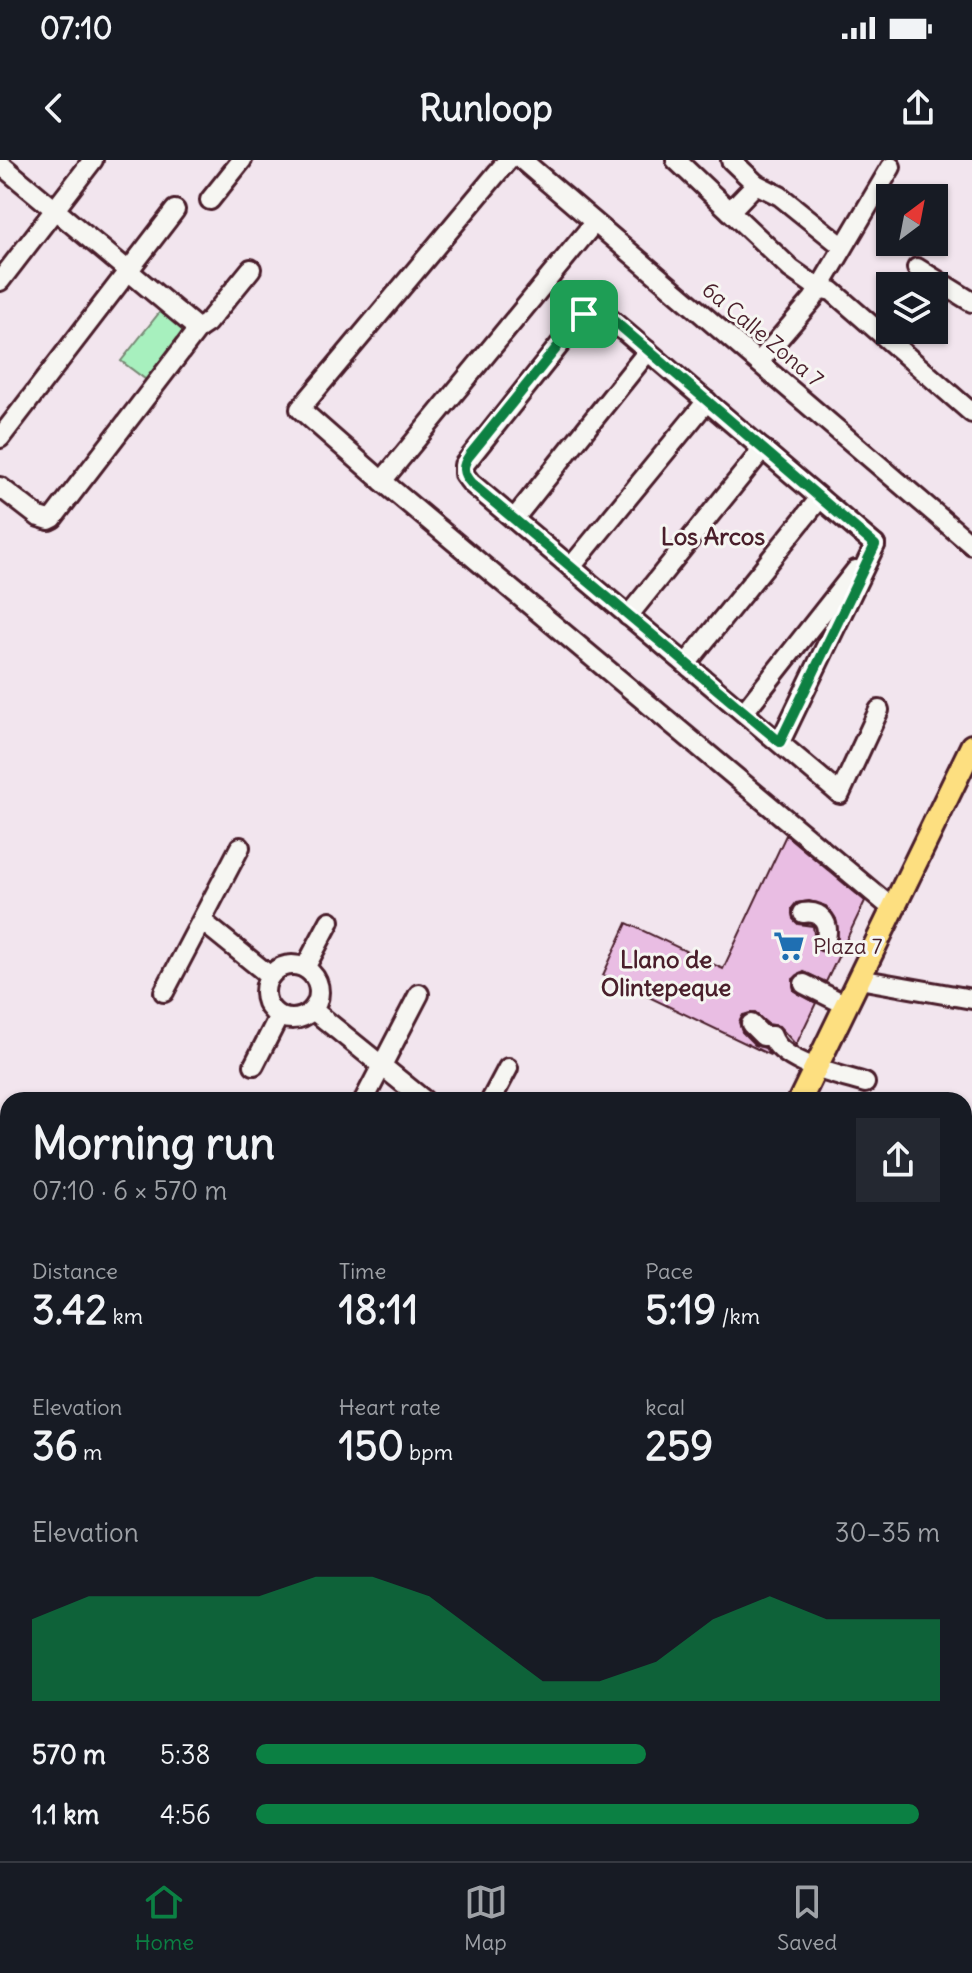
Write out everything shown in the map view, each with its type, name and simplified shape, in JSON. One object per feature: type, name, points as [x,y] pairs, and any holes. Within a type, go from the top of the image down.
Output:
[{"type":"main road","points":[[804,1092],[972,746]]},
{"type":"street","points":[[0,281],[93,160]]},
{"type":"street","points":[[210,200],[242,160]]},
{"type":"street","points":[[508,160],[300,409],[893,909]]},
{"type":"street","name":"6a Calle Zona 7","points":[[522,160],[972,545]]},
{"type":"street","points":[[676,160],[791,269],[818,288],[832,291],[972,413]]},
{"type":"street","points":[[731,160],[756,184],[780,196],[842,246]]},
{"type":"street","points":[[0,164],[198,329]]},
{"type":"street","points":[[759,362],[813,299],[842,246],[893,168]]},
{"type":"street","points":[[730,211],[756,184]]},
{"type":"street","points":[[0,438],[175,210]]},
{"type":"street","points":[[382,481],[594,223]]},
{"type":"street","points":[[917,268],[972,302]]},
{"type":"street","points":[[3,497],[39,517],[53,518],[198,329],[207,323],[251,269]]},
{"type":"street","points":[[875,545],[601,311],[592,308],[469,456],[463,469],[466,478],[840,794],[879,710]]},
{"type":"street","points":[[514,519],[648,351]]},
{"type":"street","points":[[571,567],[707,401]]},
{"type":"street","points":[[628,616],[763,449]]},
{"type":"street","points":[[686,664],[820,498]]},
{"type":"street","points":[[744,712],[875,545]]},
{"type":"street","points":[[780,742],[875,545]]},
{"type":"street","points":[[164,992],[240,847]]},
{"type":"street","points":[[803,913],[814,913],[824,919],[828,928],[825,941]]},
{"type":"street","points":[[202,921],[270,976]]},
{"type":"street","points":[[305,968],[330,921]]},
{"type":"street","points":[[283,966],[305,968],[319,988],[317,1004],[297,1019],[279,1016],[268,1006],[266,983],[283,966]]},
{"type":"street","points":[[859,979],[972,999]]},
{"type":"street","points":[[804,984],[846,1005]]},
{"type":"street","points":[[368,1092],[419,994]]},
{"type":"street","points":[[313,1010],[414,1092]]},
{"type":"street","points":[[254,1065],[279,1016]]},
{"type":"street","points":[[751,1024],[758,1033],[772,1036],[780,1050],[815,1067],[865,1083]]},
{"type":"street","points":[[495,1092],[508,1068]]},
{"type":"green space","points":[[163,308],[190,330],[149,382],[121,361]]},
{"type":"building","name":"Plaza 7","points":[[786,835],[865,901],[826,982],[804,972],[793,979],[794,991],[816,1003],[796,1045],[779,1026],[768,1024],[755,1013],[743,1015],[739,1022],[742,1032],[770,1055],[603,975],[627,923],[723,969]],"holes":[[[809,901],[826,906],[836,919],[838,938],[834,949],[829,952],[816,949],[813,926],[798,924],[793,919],[792,908],[796,903]]]},
{"type":"place","name":"Plaza 7","points":[[789,946]]},
{"type":"district","name":"Los Arcos","points":[[713,536]]},
{"type":"district","name":"Llano de Olintepeque","points":[[666,973]]},
{"type":"route","points":[[597,308],[606,314],[875,545],[780,742],[464,474],[464,465],[469,456],[584,314],[597,308]]}]
